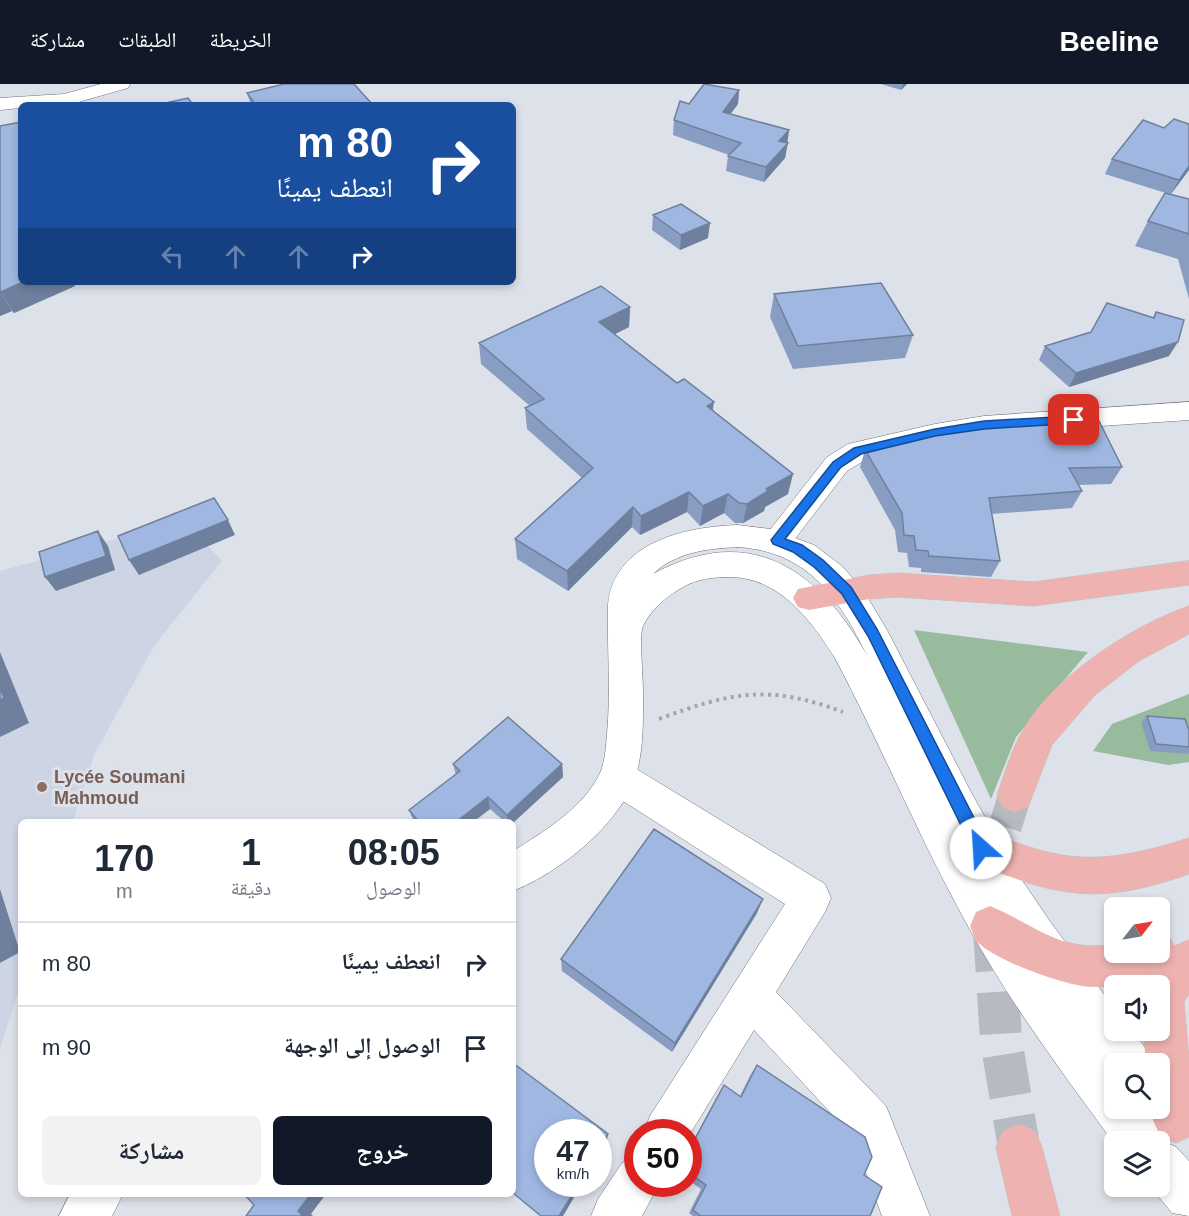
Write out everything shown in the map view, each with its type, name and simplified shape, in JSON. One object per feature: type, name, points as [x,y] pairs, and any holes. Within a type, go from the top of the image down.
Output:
[{"type":"main road","points":[[32,102],[65,100],[121,84]]},
{"type":"main road","points":[[0,104],[18,103]]},
{"type":"main road","points":[[777,540],[837,464],[858,451],[935,432],[984,425],[1189,411]]},
{"type":"main road","points":[[516,870],[549,851],[590,818],[617,777],[625,733],[624,597],[634,576],[654,555],[678,544],[748,534],[777,540],[798,549],[819,564],[847,591],[873,632],[981,848],[1012,903],[1052,961],[1123,1053]]},
{"type":"main road","points":[[626,625],[649,596],[669,581],[702,568],[723,563],[743,565],[769,572],[790,583],[809,598],[851,657],[990,926],[1044,1013],[1104,1092]]},
{"type":"main road","points":[[809,598],[897,585],[1033,594],[1189,573]]},
{"type":"main road","points":[[1015,795],[1037,738],[1083,685],[1127,651],[1187,622]]},
{"type":"main road","points":[[617,777],[811,898],[674,1119]]},
{"type":"main road","points":[[981,848],[1053,872],[1083,875],[1126,873],[1159,866],[1189,856]]},
{"type":"main road","points":[[990,926],[1020,946],[1052,961],[1103,968],[1133,963]]},
{"type":"main road","points":[[1170,947],[1189,938]]},
{"type":"main road","points":[[1152,1119],[1167,1124],[1164,999],[1175,978],[1189,960]]},
{"type":"main road","points":[[751,996],[870,1122],[906,1216]]},
{"type":"main road","points":[[1019,1147],[1036,1216]]},
{"type":"main road","points":[[1170,1174],[1189,1196]]},
{"type":"main road","points":[[83,1216],[97,1197]]},
{"type":"main road","points":[[615,1216],[627,1197]]},
{"type":"path","points":[[625,733],[699,704],[734,695],[769,694],[833,708],[887,729]]},
{"type":"shaded area","name":"Lycée Soumani Mahmoud","points":[[175,512],[222,561],[154,646],[95,753],[74,819],[18,819],[18,992],[0,1049],[0,571],[113,540]]},
{"type":"green space","points":[[914,630],[1088,652],[1016,737],[991,799]]},
{"type":"green space","points":[[1189,694],[1189,762],[1168,765],[1093,751],[1112,724]]},
{"type":"building","points":[[284,84],[354,84],[370,102],[254,102],[247,93]]},
{"type":"building","points":[[704,84],[739,90],[723,112],[789,130],[779,141],[788,143],[766,167],[728,156],[741,143],[674,120],[680,101],[689,104]]},
{"type":"building","points":[[188,98],[191,102],[170,102]]},
{"type":"building","points":[[1174,119],[1189,124],[1189,166],[1179,180],[1112,159],[1143,120],[1164,128]]},
{"type":"building","points":[[18,123],[18,284],[1,292],[0,290],[0,126]]},
{"type":"building","points":[[1165,193],[1189,199],[1189,234],[1148,221]]},
{"type":"building","points":[[681,204],[710,223],[681,235],[653,215]]},
{"type":"building","points":[[881,283],[913,335],[798,346],[774,294]]},
{"type":"building","points":[[601,286],[630,307],[599,322],[677,383],[684,379],[714,402],[707,406],[793,474],[766,489],[768,491],[747,504],[739,503],[728,494],[703,506],[689,492],[641,516],[633,507],[567,571],[515,539],[593,468],[525,408],[544,399],[479,343]]},
{"type":"building","points":[[1107,303],[1154,318],[1156,312],[1184,320],[1178,342],[1076,373],[1045,346],[1091,332]]},
{"type":"building","points":[[1097,417],[1122,467],[1069,468],[1082,491],[989,498],[1000,561],[929,556],[928,551],[916,550],[914,536],[904,535],[902,513],[865,450],[886,442],[1000,424],[998,421]]},
{"type":"building","points":[[214,498],[228,520],[129,560],[118,536]]},
{"type":"building","points":[[98,531],[106,556],[45,577],[39,552]]},
{"type":"building","points":[[0,688],[4,698],[0,700]]},
{"type":"building","points":[[1147,716],[1185,719],[1189,730],[1189,747],[1156,744]]},
{"type":"building","points":[[508,717],[562,764],[507,815],[488,797],[460,819],[416,819],[409,810],[460,771],[453,764]]},
{"type":"building","points":[[654,829],[763,899],[675,1043],[561,959]]},
{"type":"building","points":[[516,1065],[588,1119],[534,1119],[534,1197],[571,1197],[559,1216],[541,1216],[516,1195]]},
{"type":"building","points":[[757,1065],[865,1137],[872,1157],[864,1175],[882,1187],[870,1216],[701,1216],[693,1210],[700,1197],[702,1197],[706,1185],[702,1182],[702,1126],[724,1085],[741,1097]]},
{"type":"building","points":[[247,1197],[309,1197],[298,1211],[303,1216],[246,1216],[254,1205]]},
{"type":"tunnel","points":[[1005,827],[1015,795]]},
{"type":"tunnel","points":[[996,880],[1000,845],[1006,825]]},
{"type":"tunnel","points":[[994,929],[1001,1040],[1019,1147]]},
{"type":"place","name":"Lycée Soumani Mahmoud","points":[[42,787]]},
{"type":"route","points":[[981,848],[873,632],[847,591],[819,564],[798,549],[777,540],[837,464],[858,451],[935,432],[984,425],[1074,420]]}]
